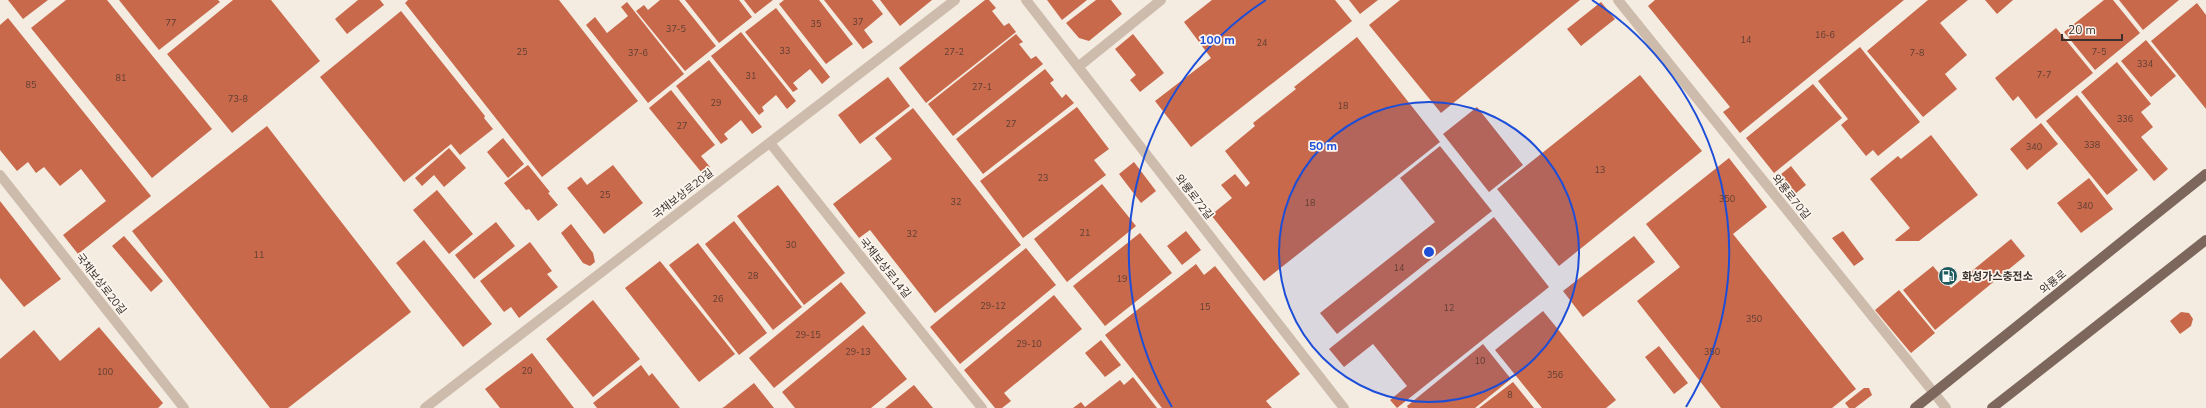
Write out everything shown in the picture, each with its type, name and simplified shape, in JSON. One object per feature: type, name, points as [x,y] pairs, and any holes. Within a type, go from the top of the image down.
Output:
[{"type":"main road","name":"와룡로","points":[[1915,408],[2206,174]]},
{"type":"main road","points":[[1992,408],[2206,240]]},
{"type":"street","name":"국채보상로20길","points":[[425,408],[955,0]]},
{"type":"street","name":"와룡로72길","points":[[1026,0],[1344,408]]},
{"type":"street","points":[[1078,67],[1161,0]]},
{"type":"street","name":"와룡로70길","points":[[1618,0],[1946,408]]},
{"type":"street","name":"국채보상로14길","points":[[770,142],[982,408]]},
{"type":"street","name":"국채보상로20길","points":[[0,175],[184,408]]},
{"type":"building","points":[[8,0],[48,0],[23,19]]},
{"type":"building","points":[[66,0],[107,0],[212,129],[152,178],[31,28]]},
{"type":"building","points":[[119,0],[218,0],[220,2],[159,50]]},
{"type":"building","points":[[233,0],[271,0],[320,61],[232,133],[167,54]]},
{"type":"building","points":[[358,0],[380,0],[384,5],[347,34],[335,19]]},
{"type":"building","points":[[408,0],[559,0],[638,101],[542,177],[405,3]]},
{"type":"building","points":[[660,0],[679,0],[716,46],[685,71],[636,11],[644,5],[648,10]]},
{"type":"building","points":[[685,0],[739,0],[752,17],[719,43]]},
{"type":"building","points":[[744,0],[773,0],[755,14]]},
{"type":"building","points":[[784,0],[819,0],[853,44],[826,64],[779,4]]},
{"type":"building","points":[[824,0],[872,0],[883,14],[864,30],[873,42],[863,49]]},
{"type":"building","points":[[880,0],[932,0],[900,26]]},
{"type":"building","points":[[985,0],[989,0],[996,8],[992,11],[1004,26],[1009,23],[1016,32],[926,103],[899,68]]},
{"type":"building","points":[[1047,0],[1087,0],[1062,20]]},
{"type":"building","points":[[1096,0],[1111,0],[1122,14],[1089,41],[1079,38],[1066,23]]},
{"type":"building","points":[[1212,0],[1335,0],[1352,21],[1191,147],[1155,101],[1211,58],[1184,22]]},
{"type":"building","points":[[1349,0],[1378,0],[1360,14]]},
{"type":"building","points":[[1400,0],[1580,0],[1441,113],[1369,25]]},
{"type":"building","points":[[1655,0],[1904,0],[1740,133],[1723,112],[1730,107],[1648,6]]},
{"type":"building","points":[[1928,0],[1968,0],[1940,23],[1967,55],[1945,74],[1957,89],[1923,117],[1867,51]]},
{"type":"building","points":[[1985,0],[2013,0],[1997,14]]},
{"type":"building","points":[[2104,0],[2113,0],[2140,33],[2095,70],[2064,32]]},
{"type":"building","points":[[2119,0],[2179,0],[2143,30]]},
{"type":"building","points":[[627,2],[684,74],[648,103],[586,25],[595,17],[607,33],[628,16],[621,7]]},
{"type":"building","points":[[1601,2],[1615,19],[1581,46],[1567,29]]},
{"type":"building","points":[[2197,3],[2206,15],[2206,109],[2151,41]]},
{"type":"building","points":[[776,8],[830,77],[822,84],[810,69],[793,83],[798,89],[793,92],[745,32]]},
{"type":"building","points":[[401,11],[485,116],[484,118],[493,129],[460,155],[451,144],[404,182],[320,77]]},
{"type":"building","points":[[8,18],[151,196],[78,254],[63,235],[106,201],[81,169],[60,186],[44,167],[36,173],[28,162],[17,171],[0,150],[0,25]]},
{"type":"building","points":[[2056,28],[2093,73],[2036,119],[2018,96],[2013,101],[1995,78]]},
{"type":"building","points":[[741,32],[796,101],[787,109],[776,95],[762,107],[764,111],[759,115],[711,56]]},
{"type":"building","points":[[1016,34],[1023,42],[1019,44],[1031,59],[1036,56],[1043,64],[953,136],[928,104]]},
{"type":"building","points":[[1133,34],[1164,73],[1140,92],[1130,80],[1136,75],[1115,49]]},
{"type":"building","points":[[1357,37],[1440,142],[1264,281],[1211,215],[1232,198],[1221,185],[1235,174],[1246,187],[1250,183],[1225,151],[1255,126],[1253,123],[1296,89],[1294,87]]},
{"type":"building","points":[[2146,40],[2176,76],[2151,97],[2121,61]]},
{"type":"building","points":[[1860,47],[1920,122],[1878,156],[1873,150],[1866,156],[1841,125],[1848,119],[1818,81]]},
{"type":"building","points":[[709,60],[762,127],[752,134],[741,120],[724,134],[728,139],[721,144],[676,86]]},
{"type":"building","points":[[2117,62],[2151,104],[2141,112],[2153,127],[2141,137],[2168,169],[2154,181],[2081,92]]},
{"type":"building","points":[[1045,69],[1054,80],[1050,83],[1062,98],[1066,94],[1074,103],[983,174],[956,139]]},
{"type":"building","points":[[1640,75],[1702,151],[1559,266],[1497,189]]},
{"type":"building","points":[[888,77],[910,106],[860,144],[838,115]]},
{"type":"building","points":[[1813,84],[1842,118],[1774,173],[1746,138]]},
{"type":"building","points":[[671,90],[715,145],[701,156],[710,167],[702,173],[649,108]]},
{"type":"building","points":[[2077,95],[2138,170],[2107,195],[2046,121]]},
{"type":"building","points":[[1077,107],[1109,149],[1094,160],[1106,175],[1023,238],[980,181]]},
{"type":"building","points":[[1477,107],[1523,165],[1489,192],[1443,134]]},
{"type":"building","points":[[913,108],[1021,245],[935,313],[870,230],[859,238],[833,204],[892,159],[875,138]]},
{"type":"building","points":[[2041,123],[2058,144],[2027,170],[2010,149]]},
{"type":"building","points":[[267,126],[411,312],[288,408],[270,408],[132,231]]},
{"type":"building","points":[[1931,135],[1978,195],[1919,241],[1896,241],[1895,240],[1910,228],[1870,179],[1898,156],[1901,159]]},
{"type":"building","points":[[503,138],[524,164],[508,178],[487,152]]},
{"type":"building","points":[[1440,146],[1492,211],[1337,334],[1320,313],[1435,222],[1400,178]]},
{"type":"building","points":[[449,148],[466,168],[444,187],[434,175],[422,186],[415,178]]},
{"type":"building","points":[[1729,158],[1767,207],[1733,234],[1856,389],[1832,408],[1721,408],[1637,301],[1680,267],[1646,224]]},
{"type":"building","points":[[1134,162],[1156,191],[1141,203],[1119,174]]},
{"type":"building","points":[[528,165],[550,192],[548,193],[558,205],[538,221],[529,209],[526,210],[504,183]]},
{"type":"building","points":[[613,165],[643,203],[604,234],[567,188],[581,177],[587,185]]},
{"type":"building","points":[[1791,166],[1806,185],[1795,194],[1780,175]]},
{"type":"building","points":[[2089,178],[2113,209],[2081,233],[2057,203]]},
{"type":"building","points":[[1102,184],[1136,226],[1067,282],[1034,239]]},
{"type":"building","points":[[778,185],[845,273],[804,305],[737,216]]},
{"type":"building","points":[[437,190],[473,234],[449,254],[413,210]]},
{"type":"building","points":[[0,201],[61,279],[24,307],[0,278]]},
{"type":"building","points":[[1494,217],[1549,287],[1397,408],[1390,400],[1407,386],[1373,344],[1344,367],[1329,349]]},
{"type":"building","points":[[734,221],[802,307],[773,330],[705,244]]},
{"type":"building","points":[[496,222],[515,246],[474,279],[455,255]]},
{"type":"building","points":[[571,224],[593,253],[595,262],[590,266],[583,263],[561,233]]},
{"type":"building","points":[[1186,231],[1201,250],[1182,265],[1167,246]]},
{"type":"building","points":[[1843,231],[1864,259],[1854,266],[1832,238]]},
{"type":"building","points":[[1140,233],[1172,273],[1105,326],[1073,286]]},
{"type":"building","points":[[124,236],[163,281],[151,292],[112,246]]},
{"type":"building","points":[[1634,236],[1655,262],[1583,317],[1563,291]]},
{"type":"building","points":[[2011,239],[2025,256],[1935,330],[1903,290],[1933,266],[1951,288]]},
{"type":"building","points":[[424,240],[492,324],[463,347],[396,263]]},
{"type":"building","points":[[530,242],[552,271],[547,274],[558,287],[519,318],[511,307],[504,312],[480,281]]},
{"type":"building","points":[[698,243],[767,333],[739,355],[669,265]]},
{"type":"building","points":[[1026,248],[1056,285],[960,364],[930,327]]},
{"type":"building","points":[[660,261],[735,354],[699,382],[625,288]]},
{"type":"building","points":[[1196,264],[1204,275],[1215,266],[1300,374],[1266,401],[1272,408],[1162,408],[1105,335]]},
{"type":"building","points":[[841,282],[866,313],[774,388],[749,358]]},
{"type":"building","points":[[1899,290],[1935,333],[1911,353],[1875,310]]},
{"type":"building","points":[[1054,295],[1082,329],[1004,393],[1011,401],[1002,408],[995,408],[964,370]]},
{"type":"building","points":[[593,300],[640,359],[593,397],[546,339]]},
{"type":"building","points":[[1543,311],[1616,400],[1606,408],[1542,408],[1495,350]]},
{"type":"building","points":[[2181,312],[2189,313],[2193,319],[2191,326],[2180,334],[2170,321]]},
{"type":"building","points":[[863,325],[907,379],[871,408],[795,408],[782,392]]},
{"type":"building","points":[[99,327],[163,403],[158,408],[0,408],[0,359],[34,330],[60,361]]},
{"type":"building","points":[[1101,340],[1121,365],[1105,377],[1085,353]]},
{"type":"building","points":[[1483,344],[1511,379],[1475,408],[1408,408],[1407,406]]},
{"type":"building","points":[[1659,346],[1688,383],[1674,394],[1645,357]]},
{"type":"building","points":[[532,353],[574,408],[500,408],[485,389]]},
{"type":"building","points":[[641,365],[649,376],[652,373],[680,408],[597,408],[593,403]]},
{"type":"building","points":[[1133,377],[1157,408],[1073,408],[1081,402],[1085,407],[1120,380],[1124,385]]},
{"type":"building","points":[[1513,382],[1534,408],[1479,408]]},
{"type":"building","points":[[754,383],[774,408],[722,408],[724,407]]},
{"type":"building","points":[[914,385],[933,408],[885,408]]},
{"type":"building","points":[[1864,388],[1869,388],[1872,395],[1855,408],[1849,408],[1845,403]]},
{"type":"place","name":"화성가스충전소","points":[[1948,276]]}]
